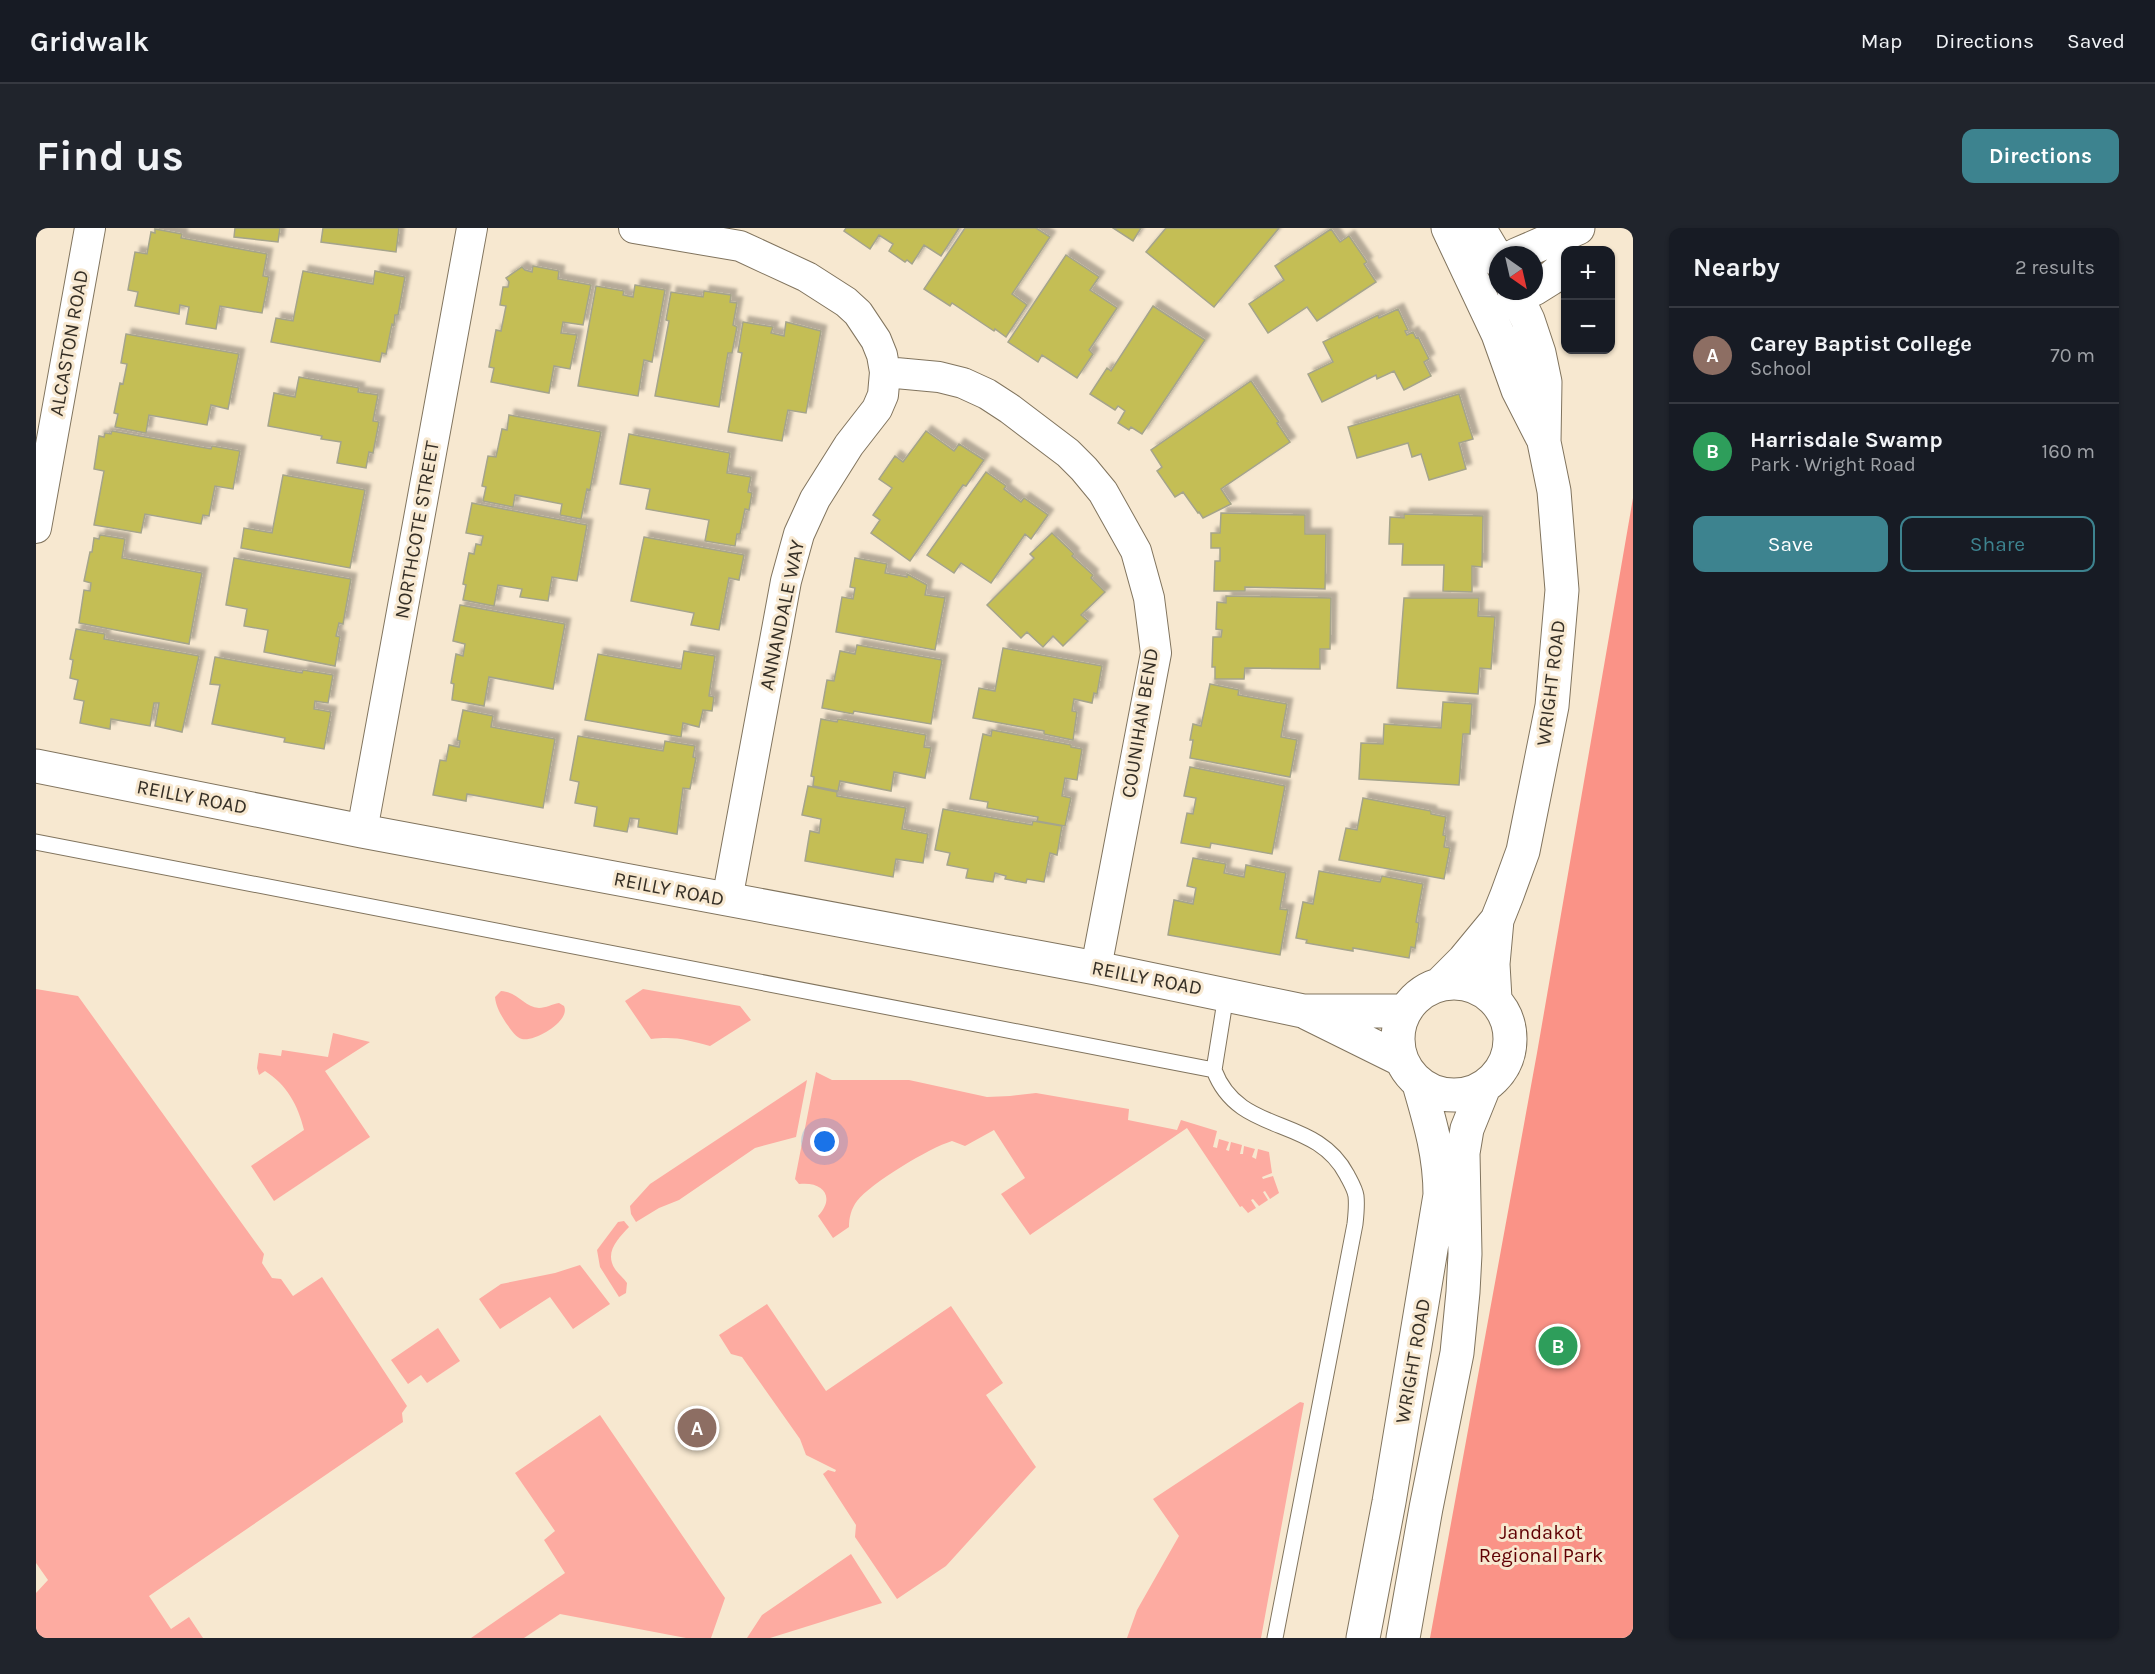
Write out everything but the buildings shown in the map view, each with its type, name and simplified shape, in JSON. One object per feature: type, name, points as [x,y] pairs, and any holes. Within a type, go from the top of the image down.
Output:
[{"type":"street","name":"ALCASTON ROAD","points":[[36,528],[90,228]]},
{"type":"street","name":"NORTHCOTE STREET","points":[[362,831],[472,228]]},
{"type":"street","name":"ANNANDALE WAY","points":[[634,228],[740,246],[807,277],[846,302],[858,313],[876,340],[885,372],[883,395],[878,409],[831,473],[815,499],[799,534],[786,581],[727,900]]},
{"type":"street","name":"WRIGHT ROAD","points":[[1448,228],[1489,266]]},
{"type":"street","name":"WRIGHT ROAD","points":[[1479,228],[1489,266],[1487,312],[1498,334],[1518,390],[1544,442]]},
{"type":"street","points":[[1537,246],[1578,228]]},
{"type":"street","points":[[1582,246],[1597,228]]},
{"type":"street","points":[[1543,282],[1561,269]]},
{"type":"street","points":[[1487,312],[1509,300]]},
{"type":"street","name":"WRIGHT ROAD","points":[[1403,1638],[1457,1353],[1464,1264],[1462,1153],[1467,1129],[1484,1087],[1504,1066],[1510,1049],[1511,1031],[1506,1014],[1495,999],[1493,964],[1497,920],[1523,852],[1552,706],[1562,590],[1554,491],[1544,442],[1545,382],[1526,300]]},
{"type":"street","name":"COUNIHAN BEND","points":[[885,372],[939,377],[963,383],[987,394],[1010,409],[1068,453],[1084,469],[1103,492],[1136,551],[1149,598],[1156,653],[1096,968]]},
{"type":"street","name":"REILLY ROAD","points":[[36,766],[362,831],[1096,968],[1303,1011],[1405,1011]]},
{"type":"street","name":"WRIGHT ROAD","points":[[1362,1638],[1389,1502],[1440,1195],[1437,1150],[1410,1072],[1397,1044],[1399,1027],[1405,1011],[1414,999],[1440,984],[1464,960],[1497,920]]},
{"type":"street","points":[[1440,984],[1455,982],[1469,984],[1495,999]]},
{"type":"street","name":"REILLY ROAD","points":[[1303,1011],[1410,1072]]},
{"type":"street","points":[[1410,1072],[1432,1092],[1462,1095],[1484,1087]]},
{"type":"lane","points":[[36,842],[1214,1070]]},
{"type":"lane","points":[[1226,994],[1214,1070],[1219,1085],[1228,1097],[1249,1113],[1318,1142],[1335,1156],[1356,1194],[1355,1224],[1275,1638]]},
{"type":"shaded area","points":[[36,989],[78,996],[264,1254],[262,1263],[272,1278],[281,1279],[293,1296],[322,1277],[407,1406],[402,1413],[403,1422],[149,1596],[171,1629],[189,1617],[203,1638],[36,1638],[36,1593],[48,1580],[36,1563]]},
{"type":"shaded area","points":[[643,989],[740,1006],[751,1020],[710,1046],[675,1038],[651,1039],[625,1001]]},
{"type":"shaded area","points":[[501,991],[512,994],[534,1007],[542,1008],[559,1003],[564,1006],[565,1012],[557,1024],[543,1034],[522,1039],[513,1032],[499,1011],[495,997]]},
{"type":"shaded area","points":[[333,1033],[370,1042],[325,1071],[370,1137],[274,1201],[251,1166],[304,1130],[295,1104],[285,1089],[265,1071],[259,1075],[257,1068],[259,1053],[281,1056],[282,1050],[328,1057]]},
{"type":"shaded area","points":[[816,1072],[832,1080],[909,1080],[987,1097],[1036,1093],[1129,1109],[1128,1120],[1177,1130],[1181,1120],[1217,1131],[1213,1147],[1217,1148],[1219,1139],[1229,1142],[1226,1150],[1229,1151],[1231,1142],[1242,1145],[1240,1154],[1243,1154],[1244,1146],[1255,1149],[1252,1157],[1256,1159],[1258,1149],[1269,1152],[1272,1173],[1262,1177],[1263,1179],[1273,1176],[1279,1193],[1270,1199],[1265,1191],[1263,1192],[1268,1200],[1259,1206],[1253,1199],[1251,1200],[1256,1208],[1248,1213],[1242,1206],[1240,1207],[1187,1128],[1030,1235],[1001,1194],[1025,1178],[994,1130],[965,1146],[952,1141],[942,1145],[887,1176],[857,1201],[849,1220],[849,1227],[833,1238],[818,1216],[826,1203],[824,1192],[815,1185],[799,1184],[795,1179]]},
{"type":"shaded area","points":[[807,1080],[796,1137],[755,1148],[679,1200],[659,1208],[636,1222],[631,1214],[630,1206],[650,1184]]},
{"type":"shaded area","points":[[624,1221],[629,1227],[614,1246],[611,1257],[615,1269],[627,1283],[626,1293],[619,1297],[600,1267],[597,1250],[618,1222]]},
{"type":"shaded area","points":[[580,1265],[610,1304],[573,1329],[550,1297],[500,1329],[479,1299],[501,1284],[555,1273]]},
{"type":"shaded area","points":[[767,1304],[826,1391],[951,1306],[1003,1383],[986,1395],[1036,1467],[946,1566],[897,1599],[855,1537],[856,1525],[823,1474],[828,1470],[835,1472],[836,1470],[806,1455],[800,1439],[742,1357],[731,1354],[719,1335]]},
{"type":"shaded area","points":[[438,1328],[460,1361],[427,1383],[421,1375],[408,1384],[391,1360]]},
{"type":"shaded area","points":[[1300,1402],[1304,1403],[1261,1638],[1127,1638],[1137,1610],[1179,1536],[1153,1499]]},
{"type":"shaded area","points":[[600,1415],[725,1598],[711,1638],[686,1638],[560,1614],[524,1638],[471,1638],[565,1573],[544,1540],[555,1531],[515,1473]]},
{"type":"shaded area","points":[[851,1554],[882,1603],[770,1638],[747,1638],[762,1615]]},
{"type":"green space","name":"Jandakot Regional Park","points":[[1633,498],[1633,1638],[1430,1638],[1537,1053]]},
{"type":"place","name":"Harrisdale Swamp","points":[[1558,1346]]},
{"type":"place","name":"Carey Baptist College","points":[[697,1428]]}]
